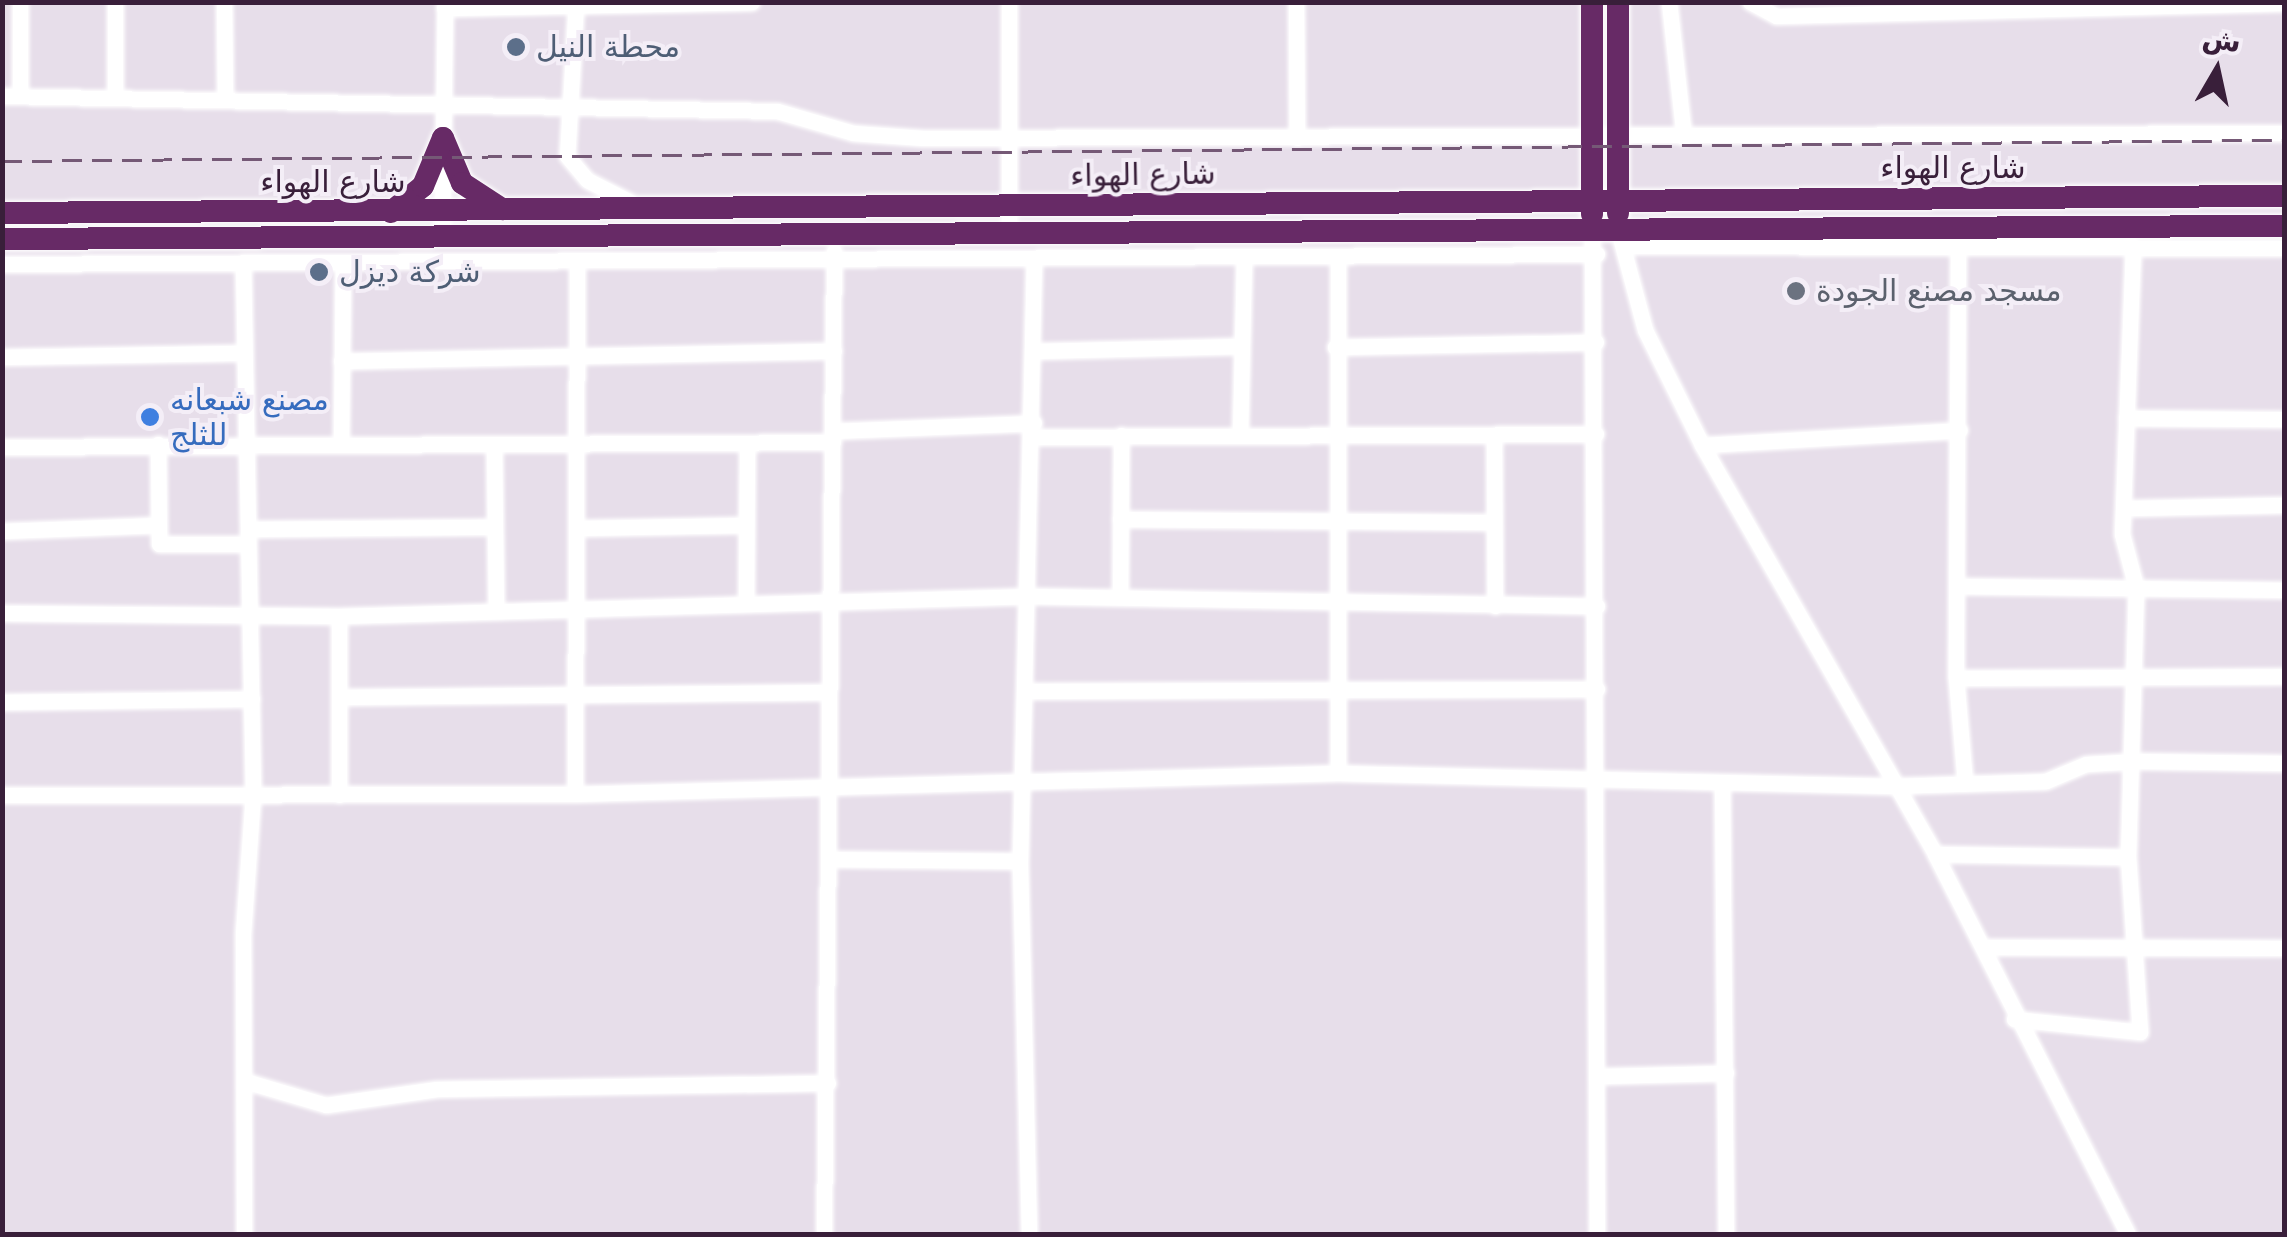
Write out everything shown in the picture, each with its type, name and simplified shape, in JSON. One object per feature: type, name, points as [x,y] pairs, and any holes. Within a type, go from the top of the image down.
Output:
[{"type":"highway","points":[[1592,2],[1604,133],[1619,200],[1622,236]]},
{"type":"highway","points":[[1592,228],[1592,200],[1604,133],[1618,2]]},
{"type":"highway","points":[[443,138],[462,183],[506,210]]},
{"type":"highway","points":[[391,212],[423,186],[443,138]]},
{"type":"highway","name":"شارع الهواء","points":[[2,213],[651,212],[2284,196]]},
{"type":"highway","name":"شارع الهواء","points":[[2,239],[1592,228],[1622,236],[2008,237],[2284,226]]},
{"type":"street","points":[[20,2],[20,95]]},
{"type":"street","points":[[114,2],[115,96]]},
{"type":"street","points":[[224,2],[225,96]]},
{"type":"street","points":[[442,238],[445,5],[752,2]]},
{"type":"street","points":[[1009,2],[1010,232]]},
{"type":"street","points":[[1296,2],[1296,138]]},
{"type":"street","points":[[1669,2],[1684,136]]},
{"type":"street","points":[[1750,2],[1776,16],[2284,3]]},
{"type":"street","points":[[576,4],[568,112],[573,166],[651,212]]},
{"type":"street","points":[[2,96],[225,96],[443,110],[777,111],[853,134],[1009,138],[2284,133]]},
{"type":"street","points":[[1592,228],[1597,254],[1597,1234]]},
{"type":"street","points":[[824,1234],[833,234]]},
{"type":"street","points":[[2128,1234],[2014,1019],[1935,854],[1892,786],[1702,445],[1645,330],[1622,236],[1958,248],[2008,237],[2133,246],[2284,248]]},
{"type":"street","points":[[2014,1019],[2140,1032],[2140,946],[2128,857],[2138,761],[2136,587],[2125,508],[2133,246]]},
{"type":"street","points":[[1958,248],[1962,586],[1956,678],[1965,784]]},
{"type":"street","points":[[2,264],[1597,254]]},
{"type":"street","points":[[1240,435],[1244,256]]},
{"type":"street","points":[[1338,256],[1334,520],[1338,773]]},
{"type":"street","points":[[1029,1234],[1020,861],[1034,430],[1034,258]]},
{"type":"street","points":[[575,794],[577,260]]},
{"type":"street","points":[[243,262],[253,794],[244,1081],[244,1234]]},
{"type":"street","points":[[340,443],[343,262]]},
{"type":"street","points":[[1335,347],[1596,342]]},
{"type":"street","points":[[1035,352],[1242,346]]},
{"type":"street","points":[[341,361],[578,361],[834,350]]},
{"type":"street","points":[[2,357],[243,353]]},
{"type":"street","points":[[2126,418],[2284,419]]},
{"type":"street","points":[[2,447],[340,443],[747,445],[833,436],[1034,430],[1121,435],[1596,434]]},
{"type":"street","points":[[1702,445],[1960,430]]},
{"type":"street","points":[[1120,598],[1121,435]]},
{"type":"street","points":[[1494,436],[1494,606]]},
{"type":"street","points":[[158,444],[159,544],[495,527]]},
{"type":"street","points":[[494,444],[496,611]]},
{"type":"street","points":[[746,604],[747,445]]},
{"type":"street","points":[[2125,508],[2284,505]]},
{"type":"street","points":[[1120,519],[1494,522]]},
{"type":"street","points":[[2,531],[158,525]]},
{"type":"street","points":[[578,528],[746,525]]},
{"type":"street","points":[[1962,586],[2284,590]]},
{"type":"street","points":[[2,612],[339,616],[832,598],[1029,596],[1597,606]]},
{"type":"street","points":[[339,616],[340,795]]},
{"type":"street","points":[[1956,678],[2284,676]]},
{"type":"street","points":[[1027,691],[1597,689]]},
{"type":"street","points":[[341,698],[829,692]]},
{"type":"street","points":[[2,702],[252,699]]},
{"type":"street","points":[[2,795],[575,794],[828,784],[1024,784],[1338,773],[1892,786],[2046,781],[2086,764],[2284,763]]},
{"type":"street","points":[[1722,784],[1726,1234]]},
{"type":"street","points":[[1935,854],[2128,857]]},
{"type":"street","points":[[829,859],[1020,861]]},
{"type":"street","points":[[1982,947],[2284,948]]},
{"type":"street","points":[[1600,1076],[1726,1073]]},
{"type":"street","points":[[244,1081],[326,1105],[437,1089],[828,1083]]},
{"type":"railway","points":[[2,161],[2284,140]]},
{"type":"place","name":"محطة النيل","points":[[516,47]]},
{"type":"place","name":"شركة ديزل","points":[[319,272]]},
{"type":"place","name":"مسجد مصنع الجودة","points":[[1796,291]]},
{"type":"place","name":"مصنع شبعانه للثلج","points":[[150,417]]}]
